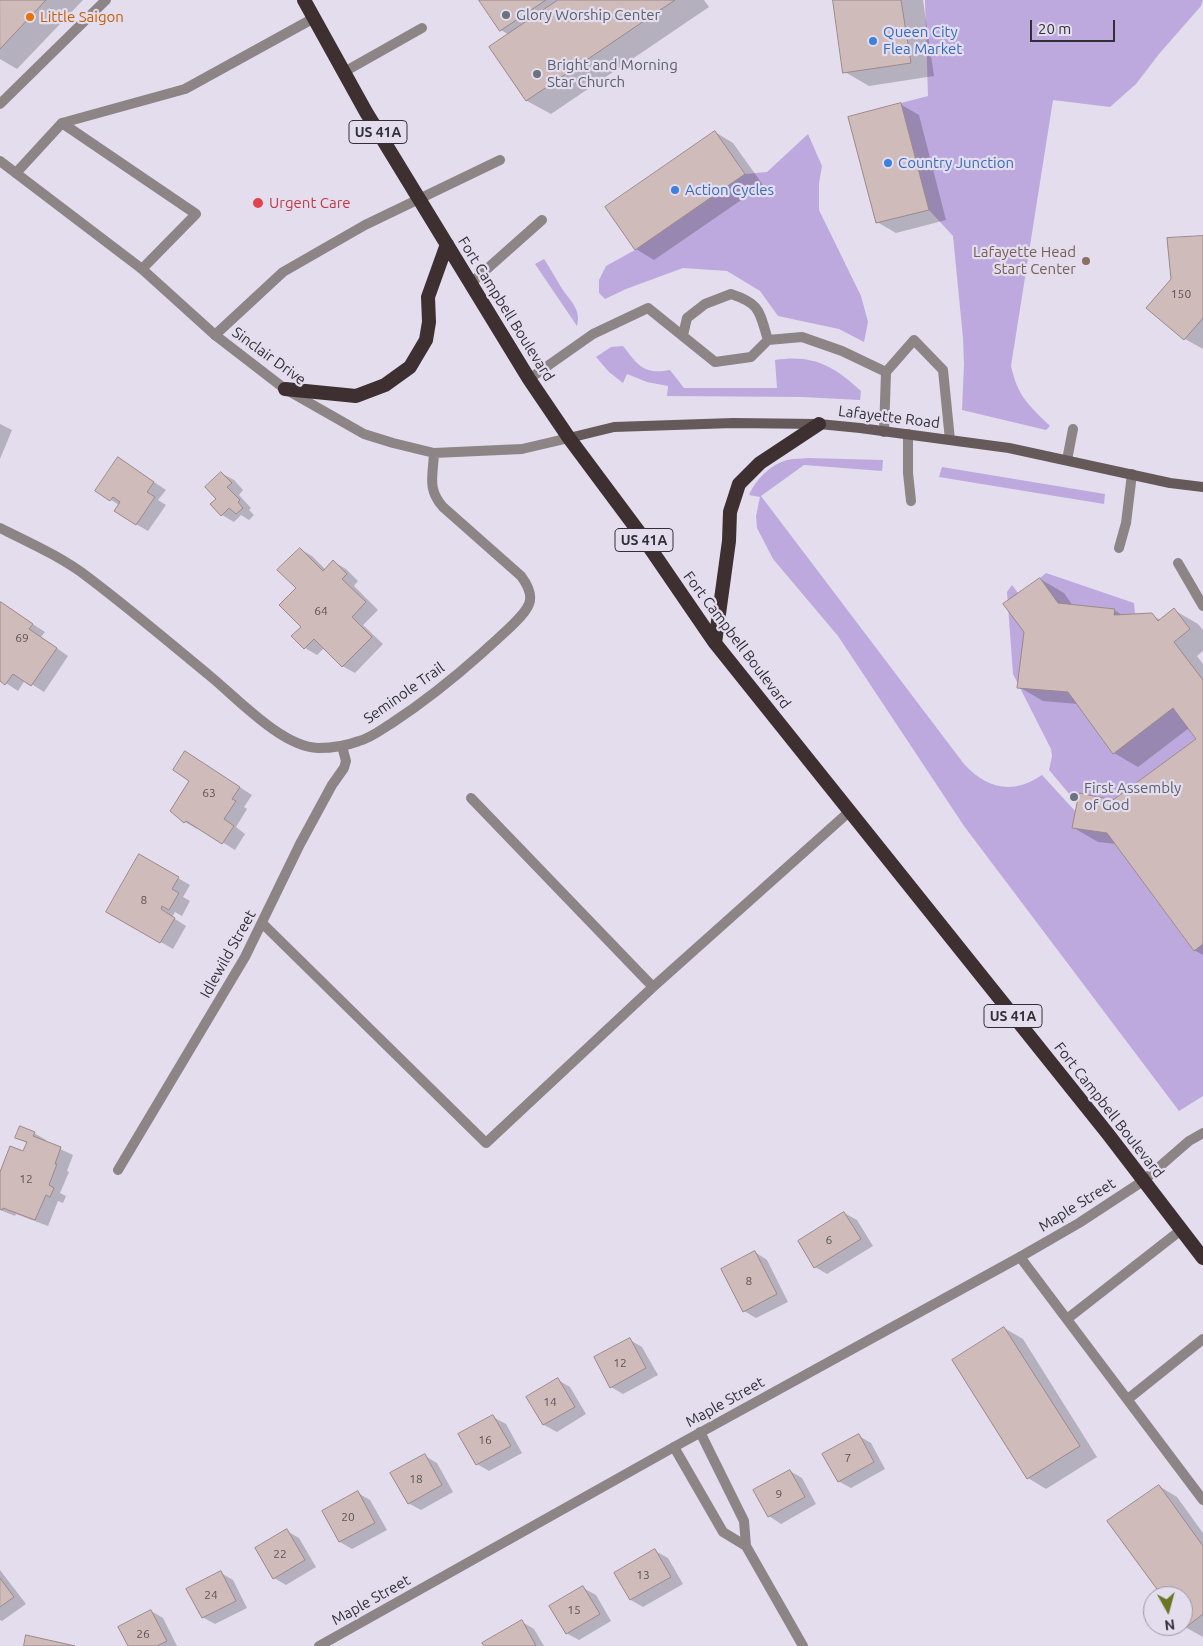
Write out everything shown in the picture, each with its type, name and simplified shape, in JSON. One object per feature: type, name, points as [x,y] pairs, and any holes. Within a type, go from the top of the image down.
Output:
[{"type":"highway","name":"Fort Campbell Boulevard","points":[[304,0],[366,112],[529,379],[569,438],[639,532],[715,643],[1108,1134],[1203,1258]]},
{"type":"highway","points":[[285,389],[356,396],[385,385],[410,367],[426,340],[429,322],[428,297],[447,244]]},
{"type":"highway","points":[[715,643],[729,541],[730,512],[739,484],[760,463],[819,424]]},
{"type":"main road","name":"Lafayette Road","points":[[569,438],[614,427],[733,423],[819,424],[1009,448],[1170,483],[1203,487]]},
{"type":"street","points":[[0,104],[106,0]]},
{"type":"street","points":[[16,173],[62,123],[185,89],[314,18]]},
{"type":"street","points":[[344,72],[422,28]]},
{"type":"street","points":[[62,123],[196,214],[142,269]]},
{"type":"street","name":"Sinclair Drive","points":[[0,160],[142,269],[215,335],[285,389],[364,434],[434,453],[522,448],[569,438]]},
{"type":"street","points":[[215,335],[283,272],[343,237],[419,198],[500,160]]},
{"type":"street","points":[[470,284],[542,220]]},
{"type":"street","points":[[683,335],[687,318],[705,304],[731,294],[748,300],[759,312],[768,340]]},
{"type":"street","points":[[529,379],[593,334],[648,308],[715,362],[751,357],[768,340],[802,337],[842,351],[886,372]]},
{"type":"street","points":[[884,432],[886,372],[914,340],[943,370],[950,440]]},
{"type":"street","points":[[1067,460],[1073,429]]},
{"type":"street","points":[[908,434],[908,473],[912,501]]},
{"type":"street","name":"Seminole Trail","points":[[0,528],[50,553],[87,577],[153,629],[267,725],[303,746],[316,748],[342,746],[361,741],[384,728],[432,695],[502,634],[525,611],[530,603],[530,592],[521,576],[435,498],[432,491],[434,453]]},
{"type":"street","points":[[1119,548],[1126,523],[1132,474]]},
{"type":"street","points":[[1178,563],[1203,606]]},
{"type":"street","name":"Idlewild Street","points":[[118,1170],[234,977],[305,835],[332,785],[344,768],[346,760],[342,746]]},
{"type":"street","points":[[471,798],[653,987]]},
{"type":"street","points":[[262,923],[486,1143],[653,987],[850,811]]},
{"type":"street","name":"Maple Street","points":[[319,1646],[700,1432],[1020,1258],[1079,1223],[1143,1180],[1189,1141],[1203,1133]]},
{"type":"street","points":[[1067,1319],[1181,1230]]},
{"type":"street","points":[[1020,1258],[1203,1500]]},
{"type":"street","points":[[1128,1399],[1203,1339]]},
{"type":"street","points":[[700,1432],[744,1521],[746,1546],[803,1646]]},
{"type":"street","points":[[674,1447],[723,1532],[746,1546]]},
{"type":"shaded area","points":[[925,0],[1203,0],[1201,6],[1159,54],[1136,84],[1110,107],[1053,100],[1011,366],[1021,393],[1050,426],[1046,430],[962,410],[963,338],[953,236],[929,210],[901,103],[928,96]]},
{"type":"shaded area","points":[[808,134],[822,166],[819,184],[819,210],[861,296],[868,322],[864,342],[839,329],[778,316],[760,291],[727,271],[683,268],[626,289],[605,299],[599,293],[599,280],[606,266],[635,250],[745,174],[767,172]]},
{"type":"shaded area","points":[[544,259],[576,310],[578,315],[577,326],[535,264]]},
{"type":"shaded area","points":[[623,346],[637,363],[647,370],[670,370],[684,388],[777,388],[775,360],[801,359],[822,364],[842,375],[861,391],[860,400],[803,397],[667,396],[668,386],[647,382],[627,374],[623,383],[609,372],[596,357],[611,347]]},
{"type":"shaded area","points":[[790,459],[883,460],[882,471],[804,465],[761,496],[964,764],[982,779],[991,784],[1001,786],[1021,785],[1042,775],[1076,812],[1072,828],[1107,833],[1193,950],[1203,944],[1203,1096],[1179,1111],[964,826],[838,636],[773,559],[757,528],[756,516],[760,497],[749,495],[760,478],[775,465]]},
{"type":"shaded area","points":[[942,467],[1105,494],[1104,504],[939,477]]},
{"type":"shaded area","points":[[1046,573],[1134,603],[1135,614],[1114,615],[1114,609],[1058,603],[1040,578]]},
{"type":"shaded area","points":[[1012,585],[1018,593],[1012,603],[1024,632],[1020,685],[1068,692],[1113,754],[1173,708],[1196,739],[1113,800],[1079,793],[1077,803],[1049,770],[1052,756],[1051,749],[1013,674],[1007,592]]},
{"type":"building","points":[[0,0],[46,0],[0,49]]},
{"type":"building","name":"Glory Worship Center","points":[[479,0],[546,0],[500,31]]},
{"type":"building","name":"Bright and Morning Star Church","points":[[558,0],[675,0],[526,101],[489,47]]},
{"type":"building","name":"Queen City Flea Market","points":[[833,0],[901,0],[911,63],[843,73]]},
{"type":"building","name":"Country Junction","points":[[901,103],[929,210],[876,223],[848,117]]},
{"type":"building","name":"Action Cycles","points":[[715,131],[745,174],[635,250],[605,207]]},
{"type":"building","points":[[1203,236],[1203,318],[1184,340],[1146,308],[1171,279],[1167,238]]},
{"type":"building","points":[[118,457],[154,482],[147,492],[155,497],[136,525],[114,511],[120,502],[113,497],[110,501],[95,491]]},
{"type":"building","points":[[221,472],[232,483],[227,487],[240,500],[238,502],[243,508],[236,514],[229,508],[221,516],[210,504],[216,499],[205,487]]},
{"type":"building","points":[[300,548],[323,571],[333,560],[347,574],[342,579],[366,602],[352,617],[372,637],[342,667],[314,639],[304,649],[291,636],[301,627],[279,605],[296,588],[277,570]]},
{"type":"building","name":"First Assembly of God","points":[[1040,578],[1058,603],[1115,609],[1114,615],[1152,613],[1158,621],[1174,608],[1190,629],[1174,642],[1203,680],[1203,944],[1194,951],[1107,833],[1072,828],[1079,793],[1113,800],[1196,739],[1173,708],[1113,754],[1068,692],[1017,688],[1024,632],[1003,604]]},
{"type":"building","points":[[1,602],[33,624],[29,629],[57,648],[31,686],[13,674],[5,685],[0,681]]},
{"type":"building","points":[[185,751],[240,787],[232,799],[236,801],[224,819],[234,826],[222,844],[186,821],[184,823],[170,811],[189,781],[173,770]]},
{"type":"building","points":[[139,854],[179,877],[172,889],[179,893],[169,910],[162,906],[161,909],[175,918],[160,943],[106,912]]},
{"type":"building","points":[[20,1126],[35,1132],[33,1136],[61,1147],[49,1185],[54,1188],[50,1197],[46,1195],[35,1220],[3,1208],[2,1210],[0,1209],[0,1172],[10,1146],[23,1151],[27,1142],[15,1138]]},
{"type":"building","points":[[844,1212],[861,1239],[814,1268],[798,1241]]},
{"type":"building","points":[[755,1251],[777,1294],[743,1312],[721,1269]]},
{"type":"building","points":[[1004,1327],[1080,1446],[1027,1479],[952,1360]]},
{"type":"building","points":[[630,1338],[646,1368],[610,1388],[594,1357]]},
{"type":"building","points":[[558,1378],[575,1407],[543,1425],[526,1397]]},
{"type":"building","points":[[493,1415],[511,1446],[476,1465],[458,1434]]},
{"type":"building","points":[[859,1434],[874,1462],[838,1482],[822,1454]]},
{"type":"building","points":[[425,1454],[442,1485],[408,1504],[390,1473]]},
{"type":"building","points":[[790,1470],[805,1497],[768,1517],[753,1490]]},
{"type":"building","points":[[1159,1485],[1203,1546],[1203,1614],[1193,1622],[1193,1586],[1155,1586],[1107,1521]]},
{"type":"building","points":[[358,1491],[375,1523],[339,1542],[322,1511]]},
{"type":"building","points":[[287,1529],[305,1560],[273,1579],[255,1548]]},
{"type":"building","points":[[655,1549],[671,1577],[630,1600],[614,1573]]},
{"type":"building","points":[[221,1571],[236,1601],[202,1618],[186,1589]]},
{"type":"building","points":[[0,1578],[14,1597],[0,1607]]},
{"type":"building","points":[[583,1586],[600,1614],[566,1634],[549,1606]]},
{"type":"building","points":[[151,1610],[167,1641],[157,1646],[128,1646],[118,1627]]},
{"type":"building","points":[[522,1620],[536,1646],[484,1646],[482,1643]]},
{"type":"building","points":[[26,1635],[75,1646],[24,1646]]},
{"type":"place","name":"Glory Worship Center","points":[[506,15]]},
{"type":"place","name":"Little Saigon","points":[[30,17]]},
{"type":"place","name":"Queen City Flea Market","points":[[873,41]]},
{"type":"place","name":"Bright and Morning Star Church","points":[[537,74]]},
{"type":"place","name":"Country Junction","points":[[888,163]]},
{"type":"place","name":"Action Cycles","points":[[675,190]]},
{"type":"place","name":"Urgent Care","points":[[258,203]]},
{"type":"place","name":"Lafayette Head Start Center","points":[[1086,261]]},
{"type":"place","name":"First Assembly of God","points":[[1074,797]]}]
